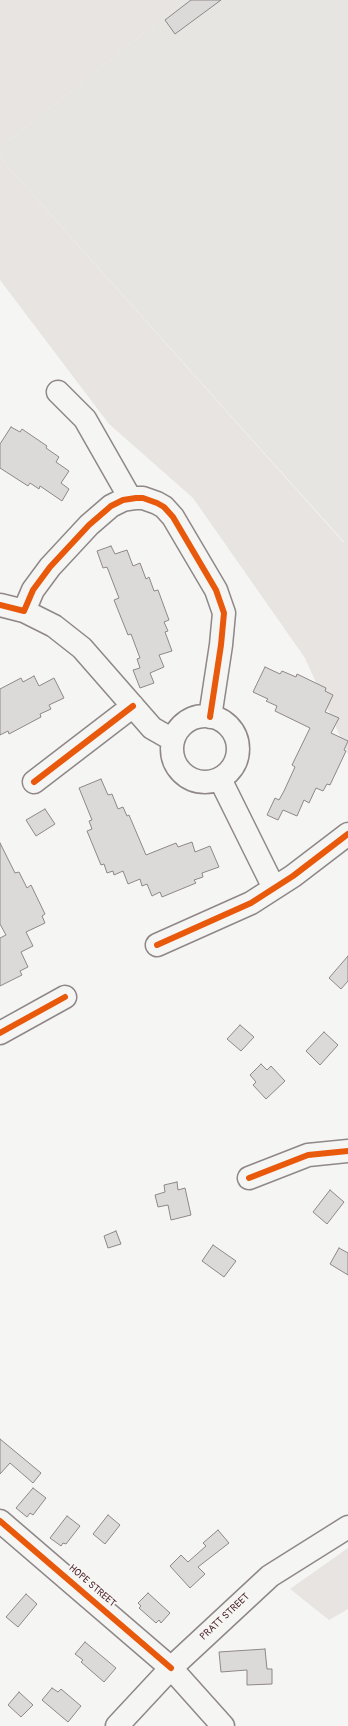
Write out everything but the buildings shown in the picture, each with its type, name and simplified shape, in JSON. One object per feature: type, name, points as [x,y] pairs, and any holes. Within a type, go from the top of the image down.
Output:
[{"type":"street","points":[[58,392],[85,419],[130,498]]},
{"type":"street","points":[[24,611],[33,590],[64,550],[106,510],[117,503],[130,498],[143,498],[157,503],[169,511],[207,573],[221,602],[224,613],[210,717]]},
{"type":"street","points":[[0,605],[24,611],[54,626],[82,648],[152,728],[173,740]]},
{"type":"street","points":[[34,782],[133,706]]},
{"type":"street","points":[[201,717],[210,717],[219,720],[226,725],[236,740],[238,749],[235,762],[227,773],[220,779],[209,782],[198,782],[188,778],[179,771],[174,762],[172,751],[173,740],[177,731],[187,722],[201,717]]},
{"type":"street","points":[[220,779],[274,888]]},
{"type":"street","points":[[157,945],[251,903],[348,834]]},
{"type":"street","points":[[0,1033],[65,997]]},
{"type":"street","points":[[249,1178],[308,1155],[348,1151]]},
{"type":"street","name":"HOPE STREET","points":[[0,1521],[170,1668],[223,1726]]},
{"type":"street","name":"PRATT STREET","points":[[117,1726],[170,1668],[270,1576],[348,1527]]},
{"type":"shaded area","points":[[0,0],[186,0],[0,147]]},
{"type":"shaded area","points":[[186,0],[348,0],[348,540],[345,543],[0,158],[0,147]]},
{"type":"shaded area","points":[[0,158],[344,543],[348,540],[348,754],[305,658],[193,498],[109,424],[0,280]]},
{"type":"shaded area","points":[[348,1548],[348,1609],[329,1620],[290,1589]]},
{"type":"cycle path","points":[[0,605],[24,611],[33,590],[50,567],[89,525],[111,506],[123,500],[136,498],[143,498],[157,503],[164,507],[173,517],[216,590],[224,613],[221,645],[210,717]]},
{"type":"cycle path","points":[[34,782],[133,706]]},
{"type":"cycle path","points":[[157,945],[251,903],[293,876],[348,834]]},
{"type":"cycle path","points":[[0,1033],[65,997]]},
{"type":"cycle path","points":[[249,1178],[308,1155],[348,1151]]},
{"type":"cycle path","points":[[0,1521],[171,1668]]}]
